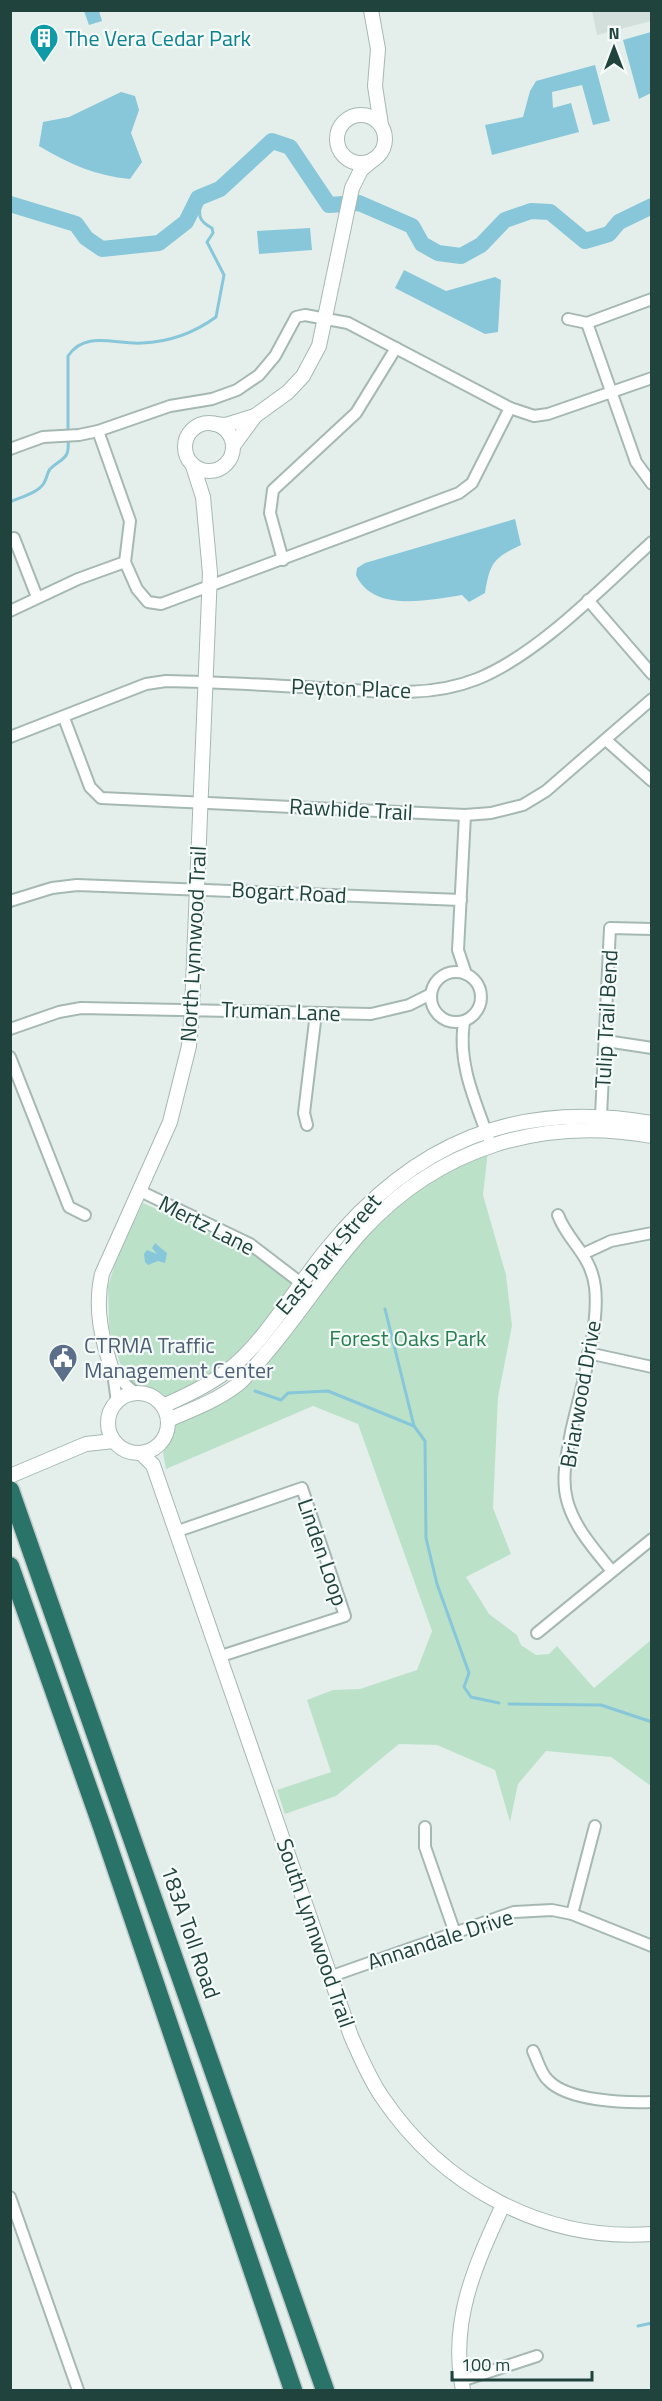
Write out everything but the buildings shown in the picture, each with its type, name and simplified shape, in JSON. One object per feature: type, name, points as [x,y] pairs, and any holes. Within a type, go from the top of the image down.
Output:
[{"type":"highway","name":"183A Toll Road","points":[[10,1490],[324,2391]]},
{"type":"highway","points":[[10,1566],[102,1827],[145,1960],[293,2391]]},
{"type":"street","points":[[203,497],[217,470],[229,460],[233,446],[255,416],[288,392],[303,375],[319,346],[327,318],[352,188],[361,170],[382,151],[385,140],[375,86],[378,49],[371,10]]},
{"type":"street","points":[[356,116],[375,86]]},
{"type":"street","points":[[352,188],[344,155],[338,145],[338,134],[346,120],[356,116],[373,118],[381,125]]},
{"type":"street","points":[[344,155],[359,162],[374,159]]},
{"type":"street","points":[[568,319],[587,323],[651,299]]},
{"type":"street","points":[[10,449],[43,437],[79,435],[98,431],[170,406],[212,399],[237,390],[259,375],[275,356],[296,317],[305,315],[348,323],[510,408],[534,416],[548,414],[651,378]]},
{"type":"street","points":[[587,323],[636,462],[651,484]]},
{"type":"street","points":[[283,560],[270,513],[273,490],[356,413],[396,348]]},
{"type":"street","points":[[98,431],[130,521],[125,562],[137,589],[148,602],[161,604],[459,493],[472,483],[510,408]]},
{"type":"street","points":[[217,470],[209,471],[194,466],[185,452],[188,436],[199,425],[226,425],[255,416]]},
{"type":"street","points":[[214,424],[227,432],[233,446]]},
{"type":"street","name":"North Lynnwood Trail","points":[[117,1402],[103,1342],[98,1293],[102,1274],[170,1122],[184,1067],[192,1009],[210,587],[203,497],[194,466]]},
{"type":"street","points":[[14,538],[37,597]]},
{"type":"street","name":"Peyton Place","points":[[10,737],[64,718],[146,684],[166,681],[394,693],[439,690],[476,679],[505,665],[588,600],[651,542]]},
{"type":"street","points":[[10,611],[78,579],[125,562]]},
{"type":"street","points":[[588,600],[651,674]]},
{"type":"street","name":"Rawhide Trail","points":[[64,718],[90,787],[101,798],[465,814],[491,813],[523,805],[546,791],[651,699]]},
{"type":"street","points":[[606,740],[651,781]]},
{"type":"street","points":[[458,950],[453,964],[433,986],[431,993],[433,1008],[443,1019],[450,1022],[464,1022],[478,1011],[482,994],[479,986],[466,974],[458,950],[465,814]]},
{"type":"street","name":"Bogart Road","points":[[10,901],[52,888],[77,885],[461,900]]},
{"type":"street","name":"Tulip Trail Bend","points":[[601,1116],[610,928],[651,929]]},
{"type":"street","points":[[443,975],[458,972],[466,974]]},
{"type":"street","name":"Truman Lane","points":[[10,1029],[59,1012],[81,1008],[371,1014],[410,1005],[431,993]]},
{"type":"street","name":"Truman Lane","points":[[410,1005],[433,1008]]},
{"type":"street","points":[[307,1125],[304,1113],[316,1013]]},
{"type":"street","points":[[450,1022],[461,1041]]},
{"type":"street","points":[[464,1022],[461,1041],[464,1066],[491,1145]]},
{"type":"street","points":[[606,1041],[651,1048]]},
{"type":"street","points":[[10,1057],[69,1207],[85,1215]]},
{"type":"street","name":"East Park Street","points":[[163,1406],[228,1371],[250,1349],[355,1216],[382,1189],[447,1147],[486,1131],[548,1117],[601,1116],[651,1123]]},
{"type":"street","name":"East Park Street","points":[[168,1420],[207,1403],[237,1384],[288,1327],[362,1231],[395,1200],[430,1173],[491,1145],[542,1133],[583,1129],[651,1136]]},
{"type":"street","name":"Mertz Lane","points":[[140,1191],[250,1244],[301,1283]]},
{"type":"street","name":"Briarwood Drive","points":[[558,1215],[562,1226],[585,1253],[596,1289],[588,1353],[567,1454],[565,1490],[577,1524],[610,1570]]},
{"type":"street","points":[[585,1253],[610,1241],[651,1233]]},
{"type":"street","points":[[588,1353],[651,1367]]},
{"type":"street","points":[[112,1373],[136,1394]]},
{"type":"street","points":[[81,1447],[108,1424],[117,1402],[136,1394],[151,1396],[163,1406],[168,1420],[166,1436],[156,1448],[153,1465]]},
{"type":"street","points":[[108,1424],[114,1441],[126,1450],[141,1453],[156,1448]]},
{"type":"street","points":[[10,1476],[81,1447],[114,1441]]},
{"type":"street","name":"South Lynnwood Trail","points":[[141,1453],[153,1465],[178,1531],[351,2036],[380,2095],[429,2154],[452,2174],[503,2205],[528,2216],[578,2230],[606,2235],[651,2234]]},
{"type":"street","name":"Linden Loop","points":[[178,1531],[302,1488],[345,1616],[221,1656]]},
{"type":"street","points":[[537,1633],[610,1570],[651,1539]]},
{"type":"street","points":[[572,1914],[595,1826]]},
{"type":"street","points":[[425,1827],[425,1847],[455,1933]]},
{"type":"street","name":"Annandale Drive","points":[[332,1976],[514,1912],[552,1910],[572,1914],[651,1946]]},
{"type":"street","points":[[533,2051],[548,2080],[564,2089],[605,2102],[651,2102]]},
{"type":"street","points":[[10,2197],[78,2391]]},
{"type":"street","points":[[503,2205],[477,2259],[464,2300],[458,2354],[462,2386],[537,2356]]},
{"type":"shaded area","points":[[592,11],[651,11],[651,21],[597,35]]},
{"type":"green space","name":"Forest Oaks Park","points":[[488,1151],[483,1195],[506,1275],[512,1326],[498,1397],[493,1508],[511,1554],[466,1577],[489,1614],[517,1635],[521,1645],[536,1655],[549,1654],[557,1646],[594,1688],[651,1640],[651,1786],[611,1757],[546,1751],[518,1784],[510,1822],[495,1770],[437,1745],[399,1744],[336,1796],[285,1814],[277,1790],[331,1772],[307,1700],[333,1690],[360,1689],[417,1670],[432,1631],[358,1424],[313,1406],[166,1469],[163,1453],[176,1422],[226,1395],[364,1233],[409,1193]]},
{"type":"green space","points":[[143,1203],[250,1251],[291,1282],[290,1290],[241,1354],[210,1377],[176,1396],[166,1397],[126,1382],[109,1328],[108,1286],[118,1255]]},
{"type":"water","points":[[84,11],[99,11],[102,21],[89,25]]},
{"type":"water","points":[[651,32],[651,93],[639,99],[623,40]]},
{"type":"water","points":[[595,65],[610,121],[593,125],[582,85],[552,92],[553,108],[571,103],[579,132],[492,155],[485,125],[523,117],[530,91],[536,81]]},
{"type":"water","points":[[121,92],[135,96],[139,110],[131,133],[142,162],[130,179],[83,168],[39,146],[43,122],[69,117]]},
{"type":"water","points":[[310,228],[312,250],[259,254],[257,231]]},
{"type":"water","points":[[404,270],[446,291],[495,277],[501,280],[498,332],[485,334],[395,288]]},
{"type":"water","points":[[515,519],[521,545],[504,554],[494,563],[485,593],[469,602],[462,595],[418,601],[388,599],[375,595],[364,587],[356,575],[357,568],[365,563]]},
{"type":"water","points":[[155,1243],[167,1253],[165,1263],[158,1261],[148,1265],[144,1254],[147,1250],[157,1254],[152,1248]]},
{"type":"waterway","points":[[10,204],[76,224],[86,238],[102,249],[159,243],[186,222],[198,198],[220,189],[272,141],[290,147],[329,205],[359,203],[412,226],[422,244],[438,253],[461,256],[481,245],[505,220],[531,211],[550,212],[585,241],[609,234],[619,222],[652,206]]},
{"type":"waterway","points":[[68,432],[68,356],[75,348],[92,341],[132,343],[162,341],[190,332],[216,317],[224,275],[207,242],[213,233],[212,228],[201,218],[201,197]]},
{"type":"waterway","points":[[10,502],[34,492],[41,486],[50,469],[67,454],[68,438]]},
{"type":"waterway","points":[[385,1309],[414,1426],[425,1441],[426,1538],[437,1584],[469,1673],[464,1687],[471,1697],[499,1703]]},
{"type":"waterway","points":[[255,1391],[281,1400],[288,1393],[328,1391],[414,1426]]},
{"type":"waterway","points":[[509,1704],[601,1705],[652,1722]]},
{"type":"waterway","points":[[638,2326],[652,2323]]},
{"type":"place","name":"The Vera Cedar Park","points":[[44,64]]},
{"type":"place","name":"CTRMA Traffic Management Center","points":[[63,1384]]}]
